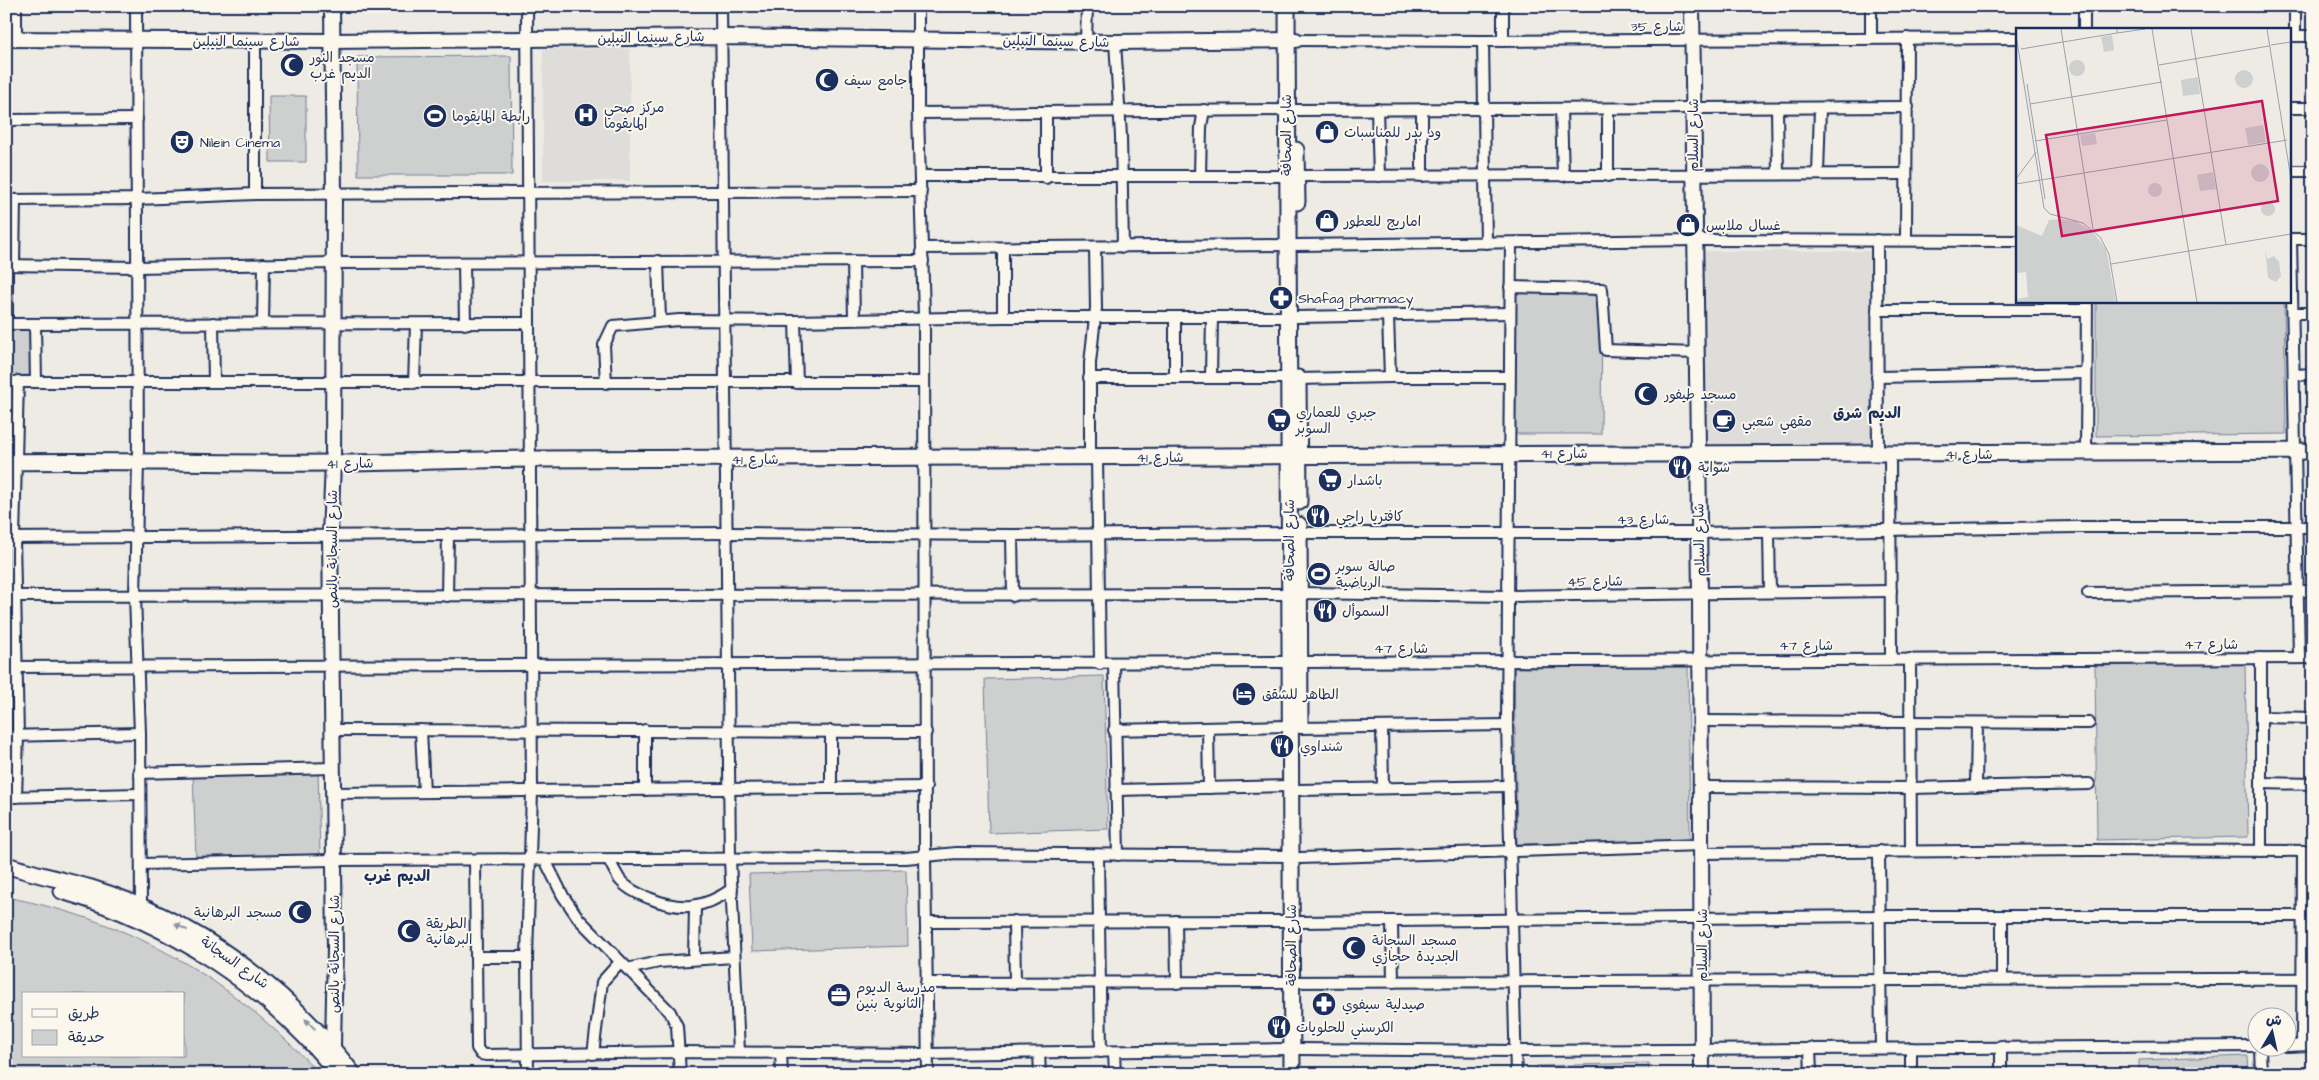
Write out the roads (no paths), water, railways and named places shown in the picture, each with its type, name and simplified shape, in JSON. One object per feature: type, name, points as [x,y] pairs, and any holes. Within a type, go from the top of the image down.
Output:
[{"type":"main road","name":"شارع الصحافة","points":[[1287,6],[1291,40],[1294,457],[1296,1049],[1292,1074]]},
{"type":"main road","name":"شارع الصحافة","points":[[1291,40],[1296,6]]},
{"type":"main road","name":"شارع 41","points":[[12,462],[333,463],[530,459],[2313,451]]},
{"type":"main road","points":[[6,866],[90,894]]},
{"type":"main road","points":[[6,876],[90,894]]},
{"type":"main road","name":"شارع السجانة","points":[[90,894],[140,906],[207,941],[234,958],[272,988],[333,1046],[354,1074]]},
{"type":"main road","name":"شارع السجانة","points":[[90,894],[190,945],[215,961],[262,998],[328,1061],[338,1074]]},
{"type":"main road","name":"شارع الصحافة","points":[[1296,1049],[1300,1074]]},
{"type":"street","points":[[11,39],[16,6]]},
{"type":"street","points":[[136,6],[138,199],[136,382],[138,462],[135,596],[140,733],[140,906]]},
{"type":"street","name":"شارع السجانة بالنص","points":[[328,1061],[333,1046],[335,948],[332,792],[333,596],[330,536],[333,463],[332,322],[334,194],[332,6]]},
{"type":"street","points":[[527,6],[532,791],[527,957],[528,1074]]},
{"type":"street","points":[[722,6],[730,859],[739,1052]]},
{"type":"street","points":[[918,6],[918,113],[924,319],[925,857],[928,1074]]},
{"type":"street","points":[[1086,41],[1088,6]]},
{"type":"street","points":[[1503,6],[1503,41]]},
{"type":"street","name":"شارع السلام","points":[[1692,6],[1700,593],[1702,1074]]},
{"type":"street","points":[[1871,6],[1871,38]]},
{"type":"street","points":[[2084,6],[2084,28]]},
{"type":"street","points":[[2295,6],[2292,36],[2313,36]]},
{"type":"street","name":"شارع سينما النيلين","points":[[11,39],[332,41],[723,37],[1115,42],[1291,40]]},
{"type":"street","points":[[1906,240],[1907,38]]},
{"type":"street","name":"شارع 35","points":[[1291,40],[1483,42],[2016,38]]},
{"type":"street","points":[[255,40],[255,194]]},
{"type":"street","points":[[1115,42],[1123,247]]},
{"type":"street","points":[[1483,42],[1486,109],[1486,243]]},
{"type":"street","points":[[918,113],[1908,107]]},
{"type":"street","points":[[1777,108],[1778,174]]},
{"type":"street","points":[[1818,174],[1820,108]]},
{"type":"street","points":[[2292,108],[2313,108]]},
{"type":"street","points":[[1377,109],[1379,176]]},
{"type":"street","points":[[1422,109],[1422,176]]},
{"type":"street","points":[[1561,109],[1563,176]]},
{"type":"street","points":[[1608,109],[1608,176]]},
{"type":"street","points":[[1200,176],[1201,127],[1204,110]]},
{"type":"street","points":[[1046,113],[1046,178]]},
{"type":"street","points":[[6,120],[137,119]]},
{"type":"street","points":[[2292,171],[2313,171]]},
{"type":"street","points":[[920,176],[1046,178],[1906,174]]},
{"type":"street","points":[[529,323],[7,324],[10,200],[138,199],[255,194],[921,191]]},
{"type":"street","points":[[2292,239],[2313,239]]},
{"type":"street","points":[[922,248],[1695,240],[2016,242]]},
{"type":"street","points":[[1876,240],[1877,377],[1890,531],[1891,659]]},
{"type":"street","points":[[1510,243],[1507,725],[1510,920],[1516,1074]]},
{"type":"street","points":[[1095,247],[1095,317],[1089,378],[1098,533],[1100,664]]},
{"type":"street","points":[[1003,248],[1003,317]]},
{"type":"street","points":[[658,261],[660,320]]},
{"type":"street","points":[[853,261],[854,319]]},
{"type":"street","points":[[9,265],[137,266],[333,263],[923,261]]},
{"type":"street","points":[[464,263],[465,324]]},
{"type":"street","points":[[263,323],[264,264]]},
{"type":"street","points":[[2292,276],[2297,451],[2299,658]]},
{"type":"street","points":[[1510,287],[1602,289],[1606,350],[1696,353]]},
{"type":"street","points":[[1876,310],[2086,306],[2086,451]]},
{"type":"street","points":[[606,384],[604,345],[613,326],[660,320],[795,321],[1003,317],[1292,317],[1510,313]]},
{"type":"street","points":[[2293,313],[2313,313]]},
{"type":"street","points":[[1388,316],[1390,377]]},
{"type":"street","points":[[1175,317],[1175,377]]},
{"type":"street","points":[[1212,317],[1212,378]]},
{"type":"street","points":[[795,321],[797,383]]},
{"type":"street","points":[[213,323],[214,382]]},
{"type":"street","points":[[35,324],[36,382]]},
{"type":"street","points":[[414,383],[416,324]]},
{"type":"street","points":[[1877,377],[2086,373]]},
{"type":"street","points":[[2295,375],[2313,374]]},
{"type":"street","points":[[1089,378],[1509,377]]},
{"type":"street","points":[[6,382],[726,384],[924,382]]},
{"type":"street","points":[[18,382],[12,462],[10,538],[11,596],[17,667],[18,736],[11,797],[140,794]]},
{"type":"street","name":"شارع 43","points":[[10,538],[925,532],[1012,535],[1098,533],[1698,533],[2077,527],[2313,527]]},
{"type":"street","points":[[1769,532],[1770,592]]},
{"type":"street","points":[[447,596],[448,534]]},
{"type":"street","points":[[1012,535],[1013,596]]},
{"type":"street","name":"شارع 45","points":[[11,596],[727,594],[1098,596],[1294,594],[1508,596],[1891,591]]},
{"type":"street","points":[[2088,593],[2313,591]]},
{"type":"street","points":[[2261,658],[2262,851]]},
{"type":"street","name":"شارع 47","points":[[6,667],[332,668],[729,663],[1114,664],[1700,659],[2313,658]]},
{"type":"street","points":[[1910,659],[1911,851]]},
{"type":"street","points":[[1114,664],[1118,855]]},
{"type":"street","points":[[2261,717],[2313,718]]},
{"type":"street","points":[[1701,722],[2089,724]]},
{"type":"street","points":[[1976,787],[1977,723]]},
{"type":"street","points":[[1114,730],[1507,725]]},
{"type":"street","points":[[1208,728],[1208,788]]},
{"type":"street","points":[[1382,728],[1383,788]]},
{"type":"street","points":[[332,730],[926,732]]},
{"type":"street","points":[[421,730],[424,792]]},
{"type":"street","points":[[644,730],[645,790]]},
{"type":"street","points":[[831,731],[831,788]]},
{"type":"street","points":[[6,736],[140,733]]},
{"type":"street","points":[[139,773],[333,768]]},
{"type":"street","points":[[2262,783],[2313,784]]},
{"type":"street","points":[[1701,786],[1910,788],[2089,784]]},
{"type":"street","points":[[1116,790],[1508,786]]},
{"type":"street","points":[[332,792],[926,787]]},
{"type":"street","points":[[141,864],[333,860],[925,857],[956,853],[1295,857],[1510,849],[2308,851],[2308,916],[2302,978],[2302,1045]]},
{"type":"street","points":[[1879,851],[1882,978],[1881,1048]]},
{"type":"street","points":[[1098,856],[1101,1052]]},
{"type":"street","points":[[475,860],[477,1048],[481,1054],[486,1056],[679,1052],[928,1054],[1296,1049],[1514,1051],[2001,1046],[2246,1046]]},
{"type":"street","points":[[545,860],[573,912],[674,1018],[680,1074]]},
{"type":"street","points":[[609,860],[620,880],[633,892],[670,906],[694,906],[714,900],[732,889]]},
{"type":"street","points":[[694,906],[694,958]]},
{"type":"street","points":[[926,922],[1100,920],[1392,922],[1880,916],[2308,916]]},
{"type":"street","points":[[2002,917],[2002,978]]},
{"type":"street","points":[[1014,921],[1015,983]]},
{"type":"street","points":[[1176,921],[1177,983]]},
{"type":"street","points":[[1392,922],[1393,982]]},
{"type":"street","points":[[476,957],[527,957]]},
{"type":"street","points":[[593,1054],[602,982],[623,965],[694,958],[734,957]]},
{"type":"street","points":[[926,983],[1512,982],[1702,978],[2313,979]]},
{"type":"street","points":[[2296,1045],[2313,1045]]},
{"type":"street","points":[[2001,1046],[2001,1074]]},
{"type":"street","points":[[1810,1048],[1811,1074]]},
{"type":"street","points":[[1911,1048],[1911,1074]]},
{"type":"street","points":[[1114,1052],[1115,1074]]},
{"type":"street","points":[[781,1053],[782,1074]]},
{"type":"street","points":[[1040,1053],[1040,1074]]},
{"type":"street","points":[[2260,1058],[2261,1074]]},
{"type":"place","name":"مسجد النور الديم غرب","points":[[292,65]]},
{"type":"place","name":"جامع سيف","points":[[827,80]]},
{"type":"place","name":"مركز صحي المايقوما","points":[[586,115]]},
{"type":"place","name":"رابطة المايقوما","points":[[435,116]]},
{"type":"place","name":"ود بدر للمناسبات","points":[[1327,132]]},
{"type":"place","name":"Nilein Cinema","points":[[182,142]]},
{"type":"place","name":"اماريج للعطور","points":[[1327,221]]},
{"type":"place","name":"غسال ملابس","points":[[1688,225]]},
{"type":"place","name":"Shafag pharmacy","points":[[1281,298]]},
{"type":"place","name":"مسجد طيفور","points":[[1646,394]]},
{"type":"place","name":"جبري للعماري السوبر","points":[[1279,420]]},
{"type":"place","name":"مقهي شعبي","points":[[1724,421]]},
{"type":"place","name":"شواية","points":[[1680,467]]},
{"type":"place","name":"باشدار","points":[[1330,480]]},
{"type":"place","name":"كافتريا راجي","points":[[1318,516]]},
{"type":"place","name":"صالة سوبر الرياضية","points":[[1319,574]]},
{"type":"place","name":"السموأل","points":[[1325,611]]},
{"type":"place","name":"الطاهر للشقق","points":[[1244,694]]},
{"type":"place","name":"شنداوي","points":[[1282,746]]},
{"type":"place","name":"مسجد البرهانية","points":[[300,912]]},
{"type":"place","name":"الطريقة البرهانية","points":[[409,931]]},
{"type":"place","name":"مسجد السجانة الجديدة حجازي","points":[[1354,948]]},
{"type":"place","name":"مدرسة الديوم الثانوية بنين","points":[[839,995]]},
{"type":"place","name":"صيدلية سيفوي","points":[[1324,1004]]},
{"type":"place","name":"الكرسني للحلويات","points":[[1279,1027]]},
{"type":"district","name":"الديم شرق","points":[[1867,413]]},
{"type":"district","name":"الديم غرب","points":[[397,876]]}]
